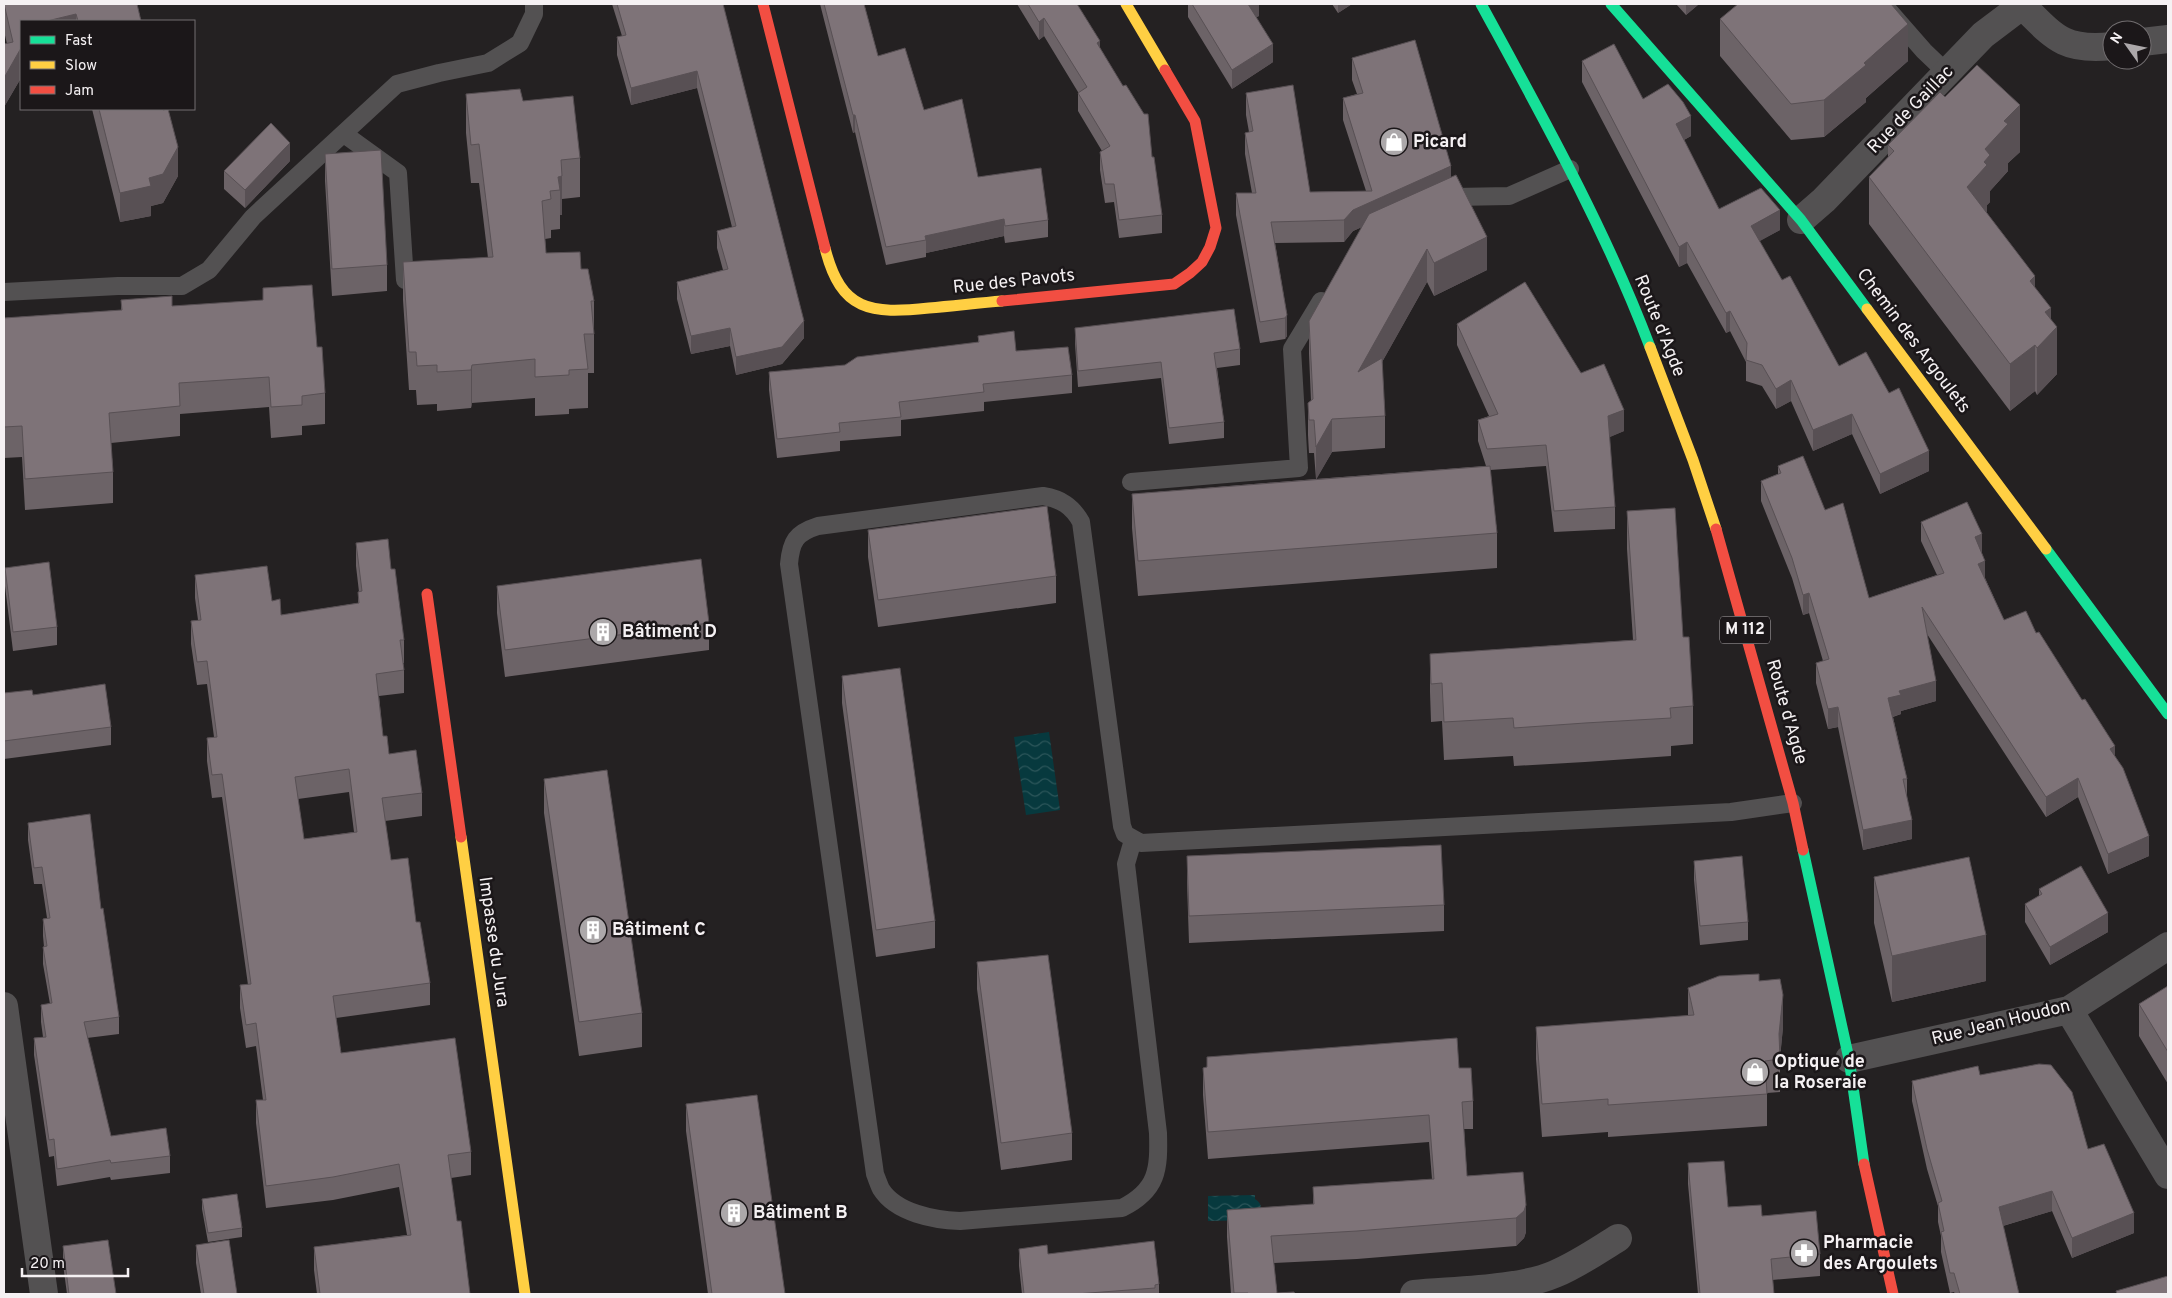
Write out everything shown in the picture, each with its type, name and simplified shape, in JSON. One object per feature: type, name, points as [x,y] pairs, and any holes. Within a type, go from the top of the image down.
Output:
[{"type":"street","name":"Rue des Pavots","points":[[763,4],[831,272],[838,286],[859,304],[874,310],[892,312],[1174,284],[1191,274],[1204,260],[1212,245],[1216,228],[1195,121],[1126,4]]},
{"type":"street","name":"Route d'Agde","points":[[1481,4],[1570,169],[1630,294],[1693,460],[1718,536],[1793,803],[1848,1059],[1866,1178],[1893,1294]]},
{"type":"street","name":"Chemin des Argoulets","points":[[1611,4],[1801,220],[2168,714]]},
{"type":"street","name":"Rue de Gaillac","points":[[1801,220],[1824,200],[1983,35],[2023,5]]},
{"type":"street","points":[[2023,5],[2063,42],[2078,47],[2102,46]]},
{"type":"street","points":[[2152,41],[2168,39]]},
{"type":"street","name":"Impasse du Jura","points":[[427,594],[525,1294]]},
{"type":"street","name":"Rue Jean Houdon","points":[[1848,1059],[2069,1010],[2168,946]]},
{"type":"street","points":[[4,1006],[44,1294]]},
{"type":"street","points":[[2069,1010],[2168,1175]]},
{"type":"street","points":[[1414,1294],[1520,1284],[1554,1275],[1585,1259],[1618,1238]]},
{"type":"lane","points":[[4,292],[118,286],[182,286],[209,270],[253,217],[397,84],[488,63],[520,43],[534,14],[534,4]]},
{"type":"lane","points":[[1883,4],[1924,52],[1947,73]]},
{"type":"lane","points":[[344,134],[398,173],[405,280]]},
{"type":"lane","points":[[1428,209],[1455,197],[1508,196],[1570,169]]},
{"type":"lane","points":[[1131,482],[1299,468],[1292,349],[1332,283]]},
{"type":"lane","points":[[1133,840],[1126,864],[1158,1133],[1159,1164],[1154,1181],[1135,1201],[1122,1208],[960,1221],[924,1217],[892,1200],[882,1189],[875,1174],[789,564],[790,551],[795,540],[804,531],[818,526],[1043,496],[1057,498],[1071,508],[1081,522],[1122,826],[1125,834],[1141,843],[1704,814],[1793,803]]},
{"type":"water","points":[[1049,732],[1060,810],[1026,815],[1014,737]]},
{"type":"water","points":[[1255,1195],[1255,1199],[1261,1206],[1255,1220],[1208,1221],[1208,1196]]},
{"type":"building","points":[[4,4],[137,4],[141,20],[78,20],[76,14],[51,20],[20,20],[20,50],[4,78],[4,44],[13,42]]},
{"type":"building","points":[[617,4],[723,4],[804,321],[782,347],[736,357],[730,328],[691,336],[677,282],[728,269],[717,231],[736,226],[697,71],[631,88],[617,37],[626,35]]},
{"type":"building","points":[[824,4],[864,4],[878,56],[905,48],[924,110],[962,99],[978,177],[1041,168],[1048,220],[1005,226],[1004,219],[925,236],[926,240],[886,247],[855,115],[853,115]]},
{"type":"building","points":[[1028,4],[1077,4],[1100,41],[1097,43],[1123,86],[1126,85],[1144,114],[1148,114],[1152,157],[1154,157],[1162,215],[1119,220],[1114,184],[1105,184],[1100,152],[1110,146],[1078,93],[1087,87],[1044,18],[1039,22]]},
{"type":"building","points":[[1192,4],[1248,4],[1273,44],[1232,70]]},
{"type":"building","points":[[1738,4],[1891,4],[1908,24],[1864,63],[1866,65],[1824,100],[1791,104],[1720,19]]},
{"type":"building","points":[[1415,40],[1451,166],[1353,210],[1344,220],[1271,222],[1287,315],[1285,318],[1260,322],[1236,193],[1256,193],[1245,133],[1253,131],[1246,93],[1293,85],[1310,192],[1372,191],[1343,98],[1363,93],[1352,58]]},
{"type":"building","points":[[1614,44],[1643,99],[1668,84],[1683,102],[1691,116],[1676,124],[1719,209],[1761,188],[1780,210],[1751,226],[1782,280],[1790,276],[1839,366],[1866,352],[1889,393],[1899,388],[1929,451],[1880,474],[1852,414],[1813,430],[1791,380],[1776,389],[1762,365],[1746,360],[1747,343],[1730,311],[1726,313],[1687,242],[1679,247],[1582,61]]},
{"type":"building","points":[[1977,65],[2020,105],[2004,121],[2008,124],[1985,149],[1990,155],[1984,162],[1987,165],[1967,187],[2035,276],[2030,281],[2051,308],[2045,312],[2057,327],[2037,348],[2035,345],[2010,364],[1869,177],[1894,151],[1888,145],[1940,92],[1945,97]]},
{"type":"building","points":[[520,89],[523,101],[573,96],[580,158],[561,160],[562,176],[558,177],[560,190],[550,191],[551,199],[542,201],[546,253],[580,252],[581,269],[588,269],[594,301],[591,301],[594,334],[584,334],[588,369],[569,370],[569,375],[535,377],[535,359],[472,365],[471,370],[437,372],[437,365],[417,366],[416,352],[409,352],[403,262],[493,257],[479,144],[471,145],[466,94]]},
{"type":"building","points":[[99,110],[168,110],[178,147],[163,174],[149,178],[151,186],[120,193]]},
{"type":"building","points":[[271,123],[290,143],[245,190],[224,171]]},
{"type":"building","points":[[381,150],[387,265],[332,269],[325,154]]},
{"type":"building","points":[[1456,175],[1487,237],[1434,263],[1427,249],[1358,372],[1382,358],[1385,416],[1332,419],[1316,447],[1314,420],[1309,420],[1308,403],[1313,399],[1309,321],[1369,214]]},
{"type":"building","points":[[1525,282],[1581,373],[1604,364],[1624,410],[1608,416],[1615,507],[1554,511],[1546,445],[1487,449],[1478,420],[1498,414],[1457,324]]},
{"type":"building","points":[[312,285],[317,347],[322,347],[325,393],[302,396],[302,405],[271,407],[269,377],[179,383],[180,406],[109,413],[113,472],[25,479],[22,426],[4,427],[4,318],[122,310],[121,300],[172,296],[172,306],[263,300],[263,288]]},
{"type":"building","points":[[1234,309],[1240,349],[1214,353],[1224,422],[1169,428],[1161,362],[1078,371],[1075,328]]},
{"type":"building","points":[[1014,331],[1016,351],[1068,347],[1072,375],[983,384],[984,392],[899,402],[901,417],[839,423],[840,432],[777,439],[769,372],[845,365],[857,357],[979,342],[978,336]]},
{"type":"building","points":[[1803,456],[1825,510],[1843,503],[1869,598],[1944,573],[1921,522],[1967,502],[1982,534],[1975,537],[1985,561],[1978,564],[2004,620],[2026,611],[2036,633],[2039,632],[2082,700],[2085,699],[2115,746],[2110,749],[2123,768],[2149,836],[2108,854],[2078,778],[2046,797],[1922,607],[1936,681],[1899,691],[1901,695],[1888,698],[1907,779],[1903,779],[1912,820],[1863,830],[1838,707],[1828,709],[1816,663],[1829,659],[1809,593],[1803,595],[1792,558],[1761,481],[1781,473],[1778,466]]},
{"type":"building","points":[[1490,466],[1497,533],[1138,561],[1132,494]]},
{"type":"building","points":[[1047,506],[1056,576],[878,600],[868,530]]},
{"type":"building","points":[[1675,508],[1683,637],[1689,637],[1693,706],[1670,708],[1671,718],[1514,728],[1513,718],[1444,722],[1442,683],[1431,684],[1430,654],[1636,640],[1627,511]]},
{"type":"building","points":[[388,539],[391,569],[395,569],[404,640],[400,640],[404,670],[376,674],[383,736],[387,736],[389,754],[416,750],[422,793],[382,798],[391,860],[408,858],[416,922],[420,922],[430,983],[333,996],[341,1053],[455,1038],[471,1152],[448,1155],[457,1221],[461,1221],[470,1294],[320,1294],[314,1247],[411,1235],[399,1164],[333,1177],[266,1186],[256,1100],[266,1100],[256,1023],[246,1025],[240,985],[251,984],[222,774],[212,775],[207,738],[217,737],[207,661],[197,662],[191,621],[201,620],[195,575],[267,566],[272,601],[280,599],[281,615],[359,603],[358,592],[362,591],[356,543]],"holes":[[[349,769],[357,832],[304,839],[295,777]]]},
{"type":"building","points":[[701,559],[709,623],[505,650],[497,586]]},
{"type":"building","points":[[49,562],[57,627],[13,632],[5,568]]},
{"type":"building","points":[[900,668],[935,921],[876,930],[842,676]]},
{"type":"building","points":[[105,684],[111,727],[4,741],[4,693],[32,690],[33,695]]},
{"type":"building","name":"Bâtiment C","points":[[607,770],[642,1013],[579,1022],[544,779]]},
{"type":"building","points":[[90,814],[101,909],[103,908],[119,1017],[84,1022],[111,1136],[166,1128],[170,1156],[111,1163],[110,1160],[57,1169],[54,1139],[49,1140],[34,1038],[46,1037],[41,1005],[52,1003],[43,947],[47,946],[43,919],[50,918],[42,867],[34,868],[28,823]]},
{"type":"building","points":[[1441,845],[1444,905],[1189,916],[1187,856]]},
{"type":"building","points":[[1742,856],[1748,922],[1700,926],[1694,861]]},
{"type":"building","points":[[1969,857],[1986,935],[1892,956],[1874,877]]},
{"type":"building","points":[[2081,866],[2108,913],[2050,947],[2025,904],[2042,894],[2039,889]]},
{"type":"building","points":[[1048,955],[1072,1133],[1001,1143],[977,962]]},
{"type":"building","points":[[1759,974],[1759,981],[1780,979],[1783,995],[1779,1034],[1780,1059],[1765,1061],[1767,1094],[1608,1105],[1608,1099],[1542,1104],[1536,1027],[1694,1015],[1688,988],[1719,976]]},
{"type":"building","points":[[2168,986],[2168,1052],[2139,1004]]},
{"type":"building","points":[[1457,1038],[1459,1068],[1471,1068],[1473,1101],[1462,1102],[1467,1176],[1523,1172],[1526,1205],[1524,1211],[1516,1218],[1271,1236],[1277,1293],[1294,1292],[1295,1294],[1234,1293],[1227,1210],[1314,1204],[1313,1187],[1434,1179],[1429,1115],[1208,1132],[1203,1068],[1207,1067],[1207,1057]]},
{"type":"building","points":[[2039,1064],[2051,1065],[2072,1092],[2088,1149],[2104,1144],[2134,1213],[2072,1238],[2052,1191],[1999,1207],[2019,1294],[1960,1294],[1954,1273],[1950,1273],[1941,1232],[1944,1231],[1938,1203],[1942,1201],[1927,1149],[1912,1081],[1978,1066],[1980,1075]]},
{"type":"building","name":"Bâtiment B","points":[[757,1095],[785,1294],[712,1294],[686,1104]]},
{"type":"building","points":[[1724,1161],[1728,1207],[1761,1205],[1762,1216],[1816,1211],[1820,1254],[1771,1259],[1774,1294],[1700,1294],[1688,1163]]},
{"type":"building","points":[[237,1194],[242,1228],[208,1233],[202,1199]]},
{"type":"building","points":[[108,1240],[116,1294],[69,1294],[63,1246]]},
{"type":"building","points":[[229,1240],[237,1294],[204,1294],[196,1245]]},
{"type":"building","points":[[1154,1241],[1159,1284],[1155,1285],[1155,1288],[1076,1294],[1024,1294],[1019,1249],[1047,1245],[1048,1254]]},
{"type":"building","points":[[2168,1276],[2168,1294],[2117,1294],[2116,1291]]},
{"type":"traffic: fast","points":[[1481,4],[1593,216],[1650,347]]},
{"type":"traffic: fast","points":[[1611,4],[1801,220],[1867,309]]},
{"type":"traffic: fast","points":[[2046,549],[2168,714]]},
{"type":"traffic: fast","points":[[1803,850],[1849,1059],[1864,1164]]},
{"type":"traffic: slow","points":[[1126,4],[1165,70]]},
{"type":"traffic: slow","points":[[825,248],[840,285],[850,297],[861,304],[875,309],[909,310],[1002,301]]},
{"type":"traffic: slow","points":[[1867,309],[2046,549]]},
{"type":"traffic: slow","points":[[1650,347],[1693,460],[1716,529]]},
{"type":"traffic: slow","points":[[461,837],[525,1294]]},
{"type":"traffic: jam","points":[[763,4],[825,248]]},
{"type":"traffic: jam","points":[[1002,301],[1174,284],[1202,262],[1210,247],[1216,228],[1195,121],[1165,70]]},
{"type":"traffic: jam","points":[[1716,529],[1793,803],[1803,850]]},
{"type":"traffic: jam","points":[[427,594],[461,837]]},
{"type":"traffic: jam","points":[[1864,1164],[1893,1294]]},
{"type":"place","name":"Picard","points":[[1394,142]]},
{"type":"place","name":"Bâtiment D","points":[[603,632]]},
{"type":"place","name":"Bâtiment C","points":[[593,930]]},
{"type":"place","name":"Optique de la Roseraie","points":[[1755,1072]]},
{"type":"place","name":"Bâtiment B","points":[[734,1213]]},
{"type":"place","name":"Pharmacie des Argoulets","points":[[1804,1253]]}]
